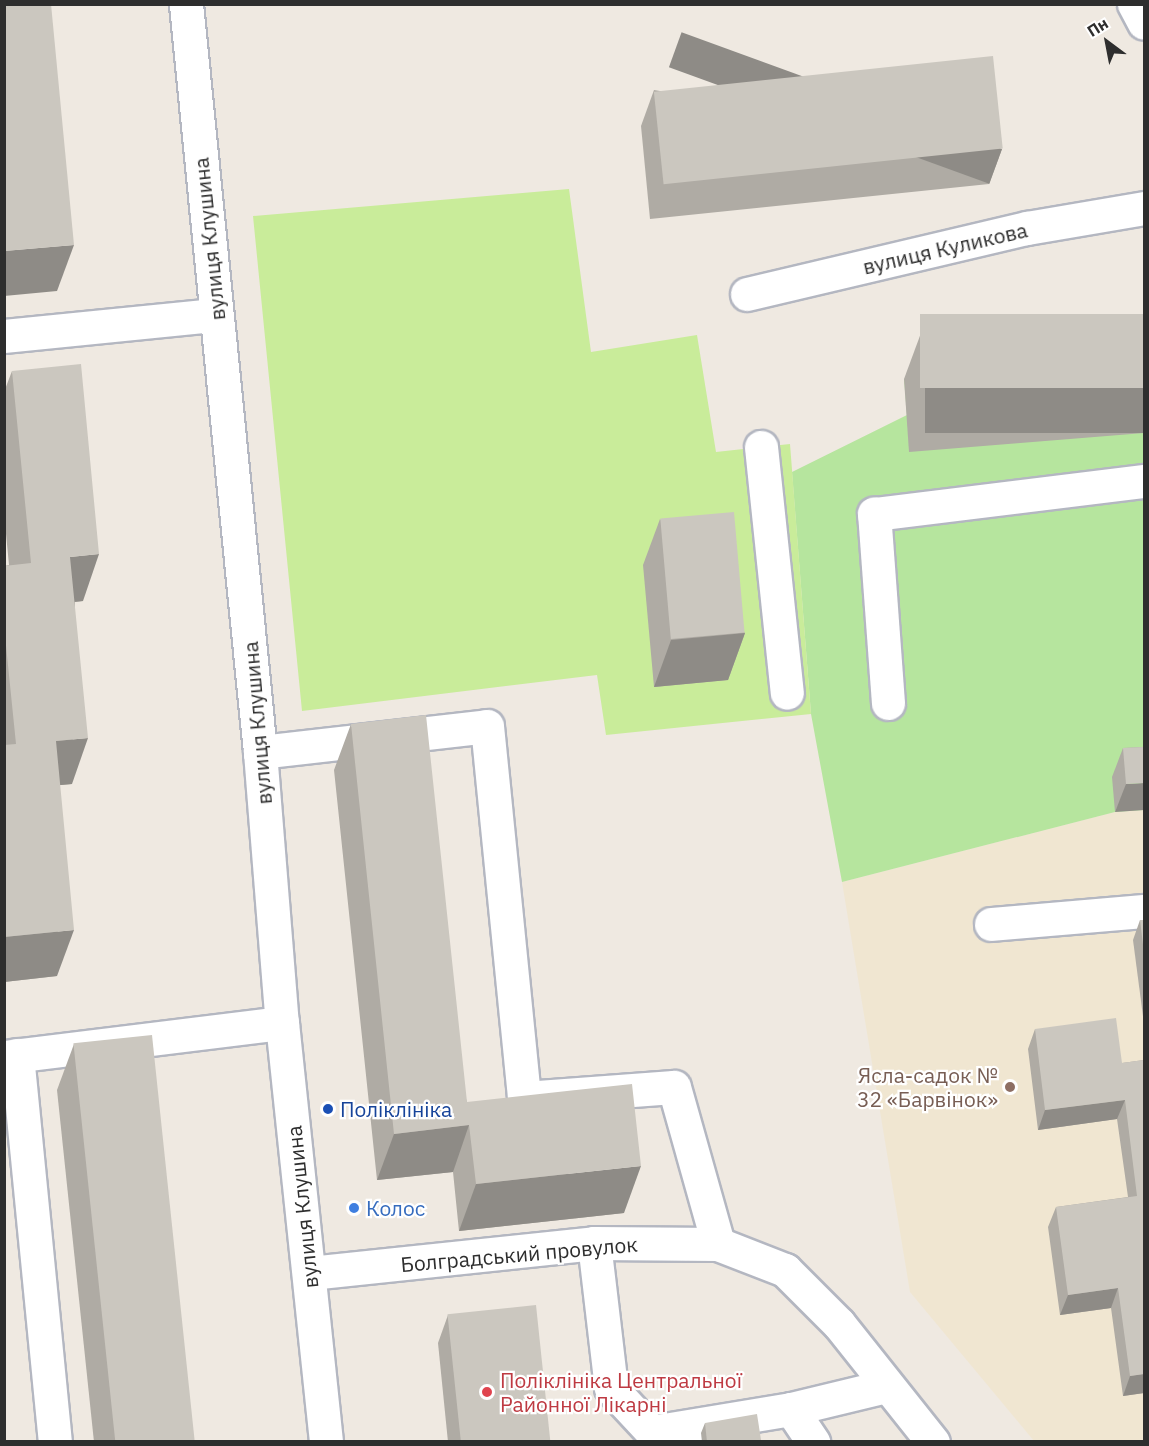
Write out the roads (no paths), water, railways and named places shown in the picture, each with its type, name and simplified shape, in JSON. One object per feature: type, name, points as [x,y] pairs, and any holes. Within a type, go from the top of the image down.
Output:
[{"type":"street","name":"вулиця Клушина","points":[[186,4],[260,753],[282,1023],[326,1442]]},
{"type":"street","points":[[1134,4],[1144,22]]},
{"type":"street","name":"вулиця Куликова","points":[[747,294],[1027,228],[1144,208]]},
{"type":"street","points":[[4,336],[216,315]]},
{"type":"street","points":[[761,447],[787,693]]},
{"type":"street","points":[[888,703],[874,514],[1144,482]]},
{"type":"street","points":[[260,753],[487,726],[524,1098],[674,1087],[717,1244]]},
{"type":"street","points":[[991,924],[1144,911]]},
{"type":"street","points":[[55,1442],[10,1056],[282,1023]]},
{"type":"street","points":[[594,1243],[611,1388],[652,1432],[791,1408],[886,1386]]},
{"type":"street","name":"Болградський провулок","points":[[310,1274],[594,1243],[717,1244],[785,1270],[839,1324],[886,1386],[933,1442]]},
{"type":"street","points":[[791,1408],[813,1442]]},
{"type":"place","name":"Ясла-садок № 32 «Барвінок»","points":[[1010,1087]]},
{"type":"place","name":"Поліклініка","points":[[328,1109]]},
{"type":"place","name":"Колос","points":[[354,1208]]},
{"type":"place","name":"Поліклініка Центральної Районної Лікарні","points":[[487,1392]]}]
